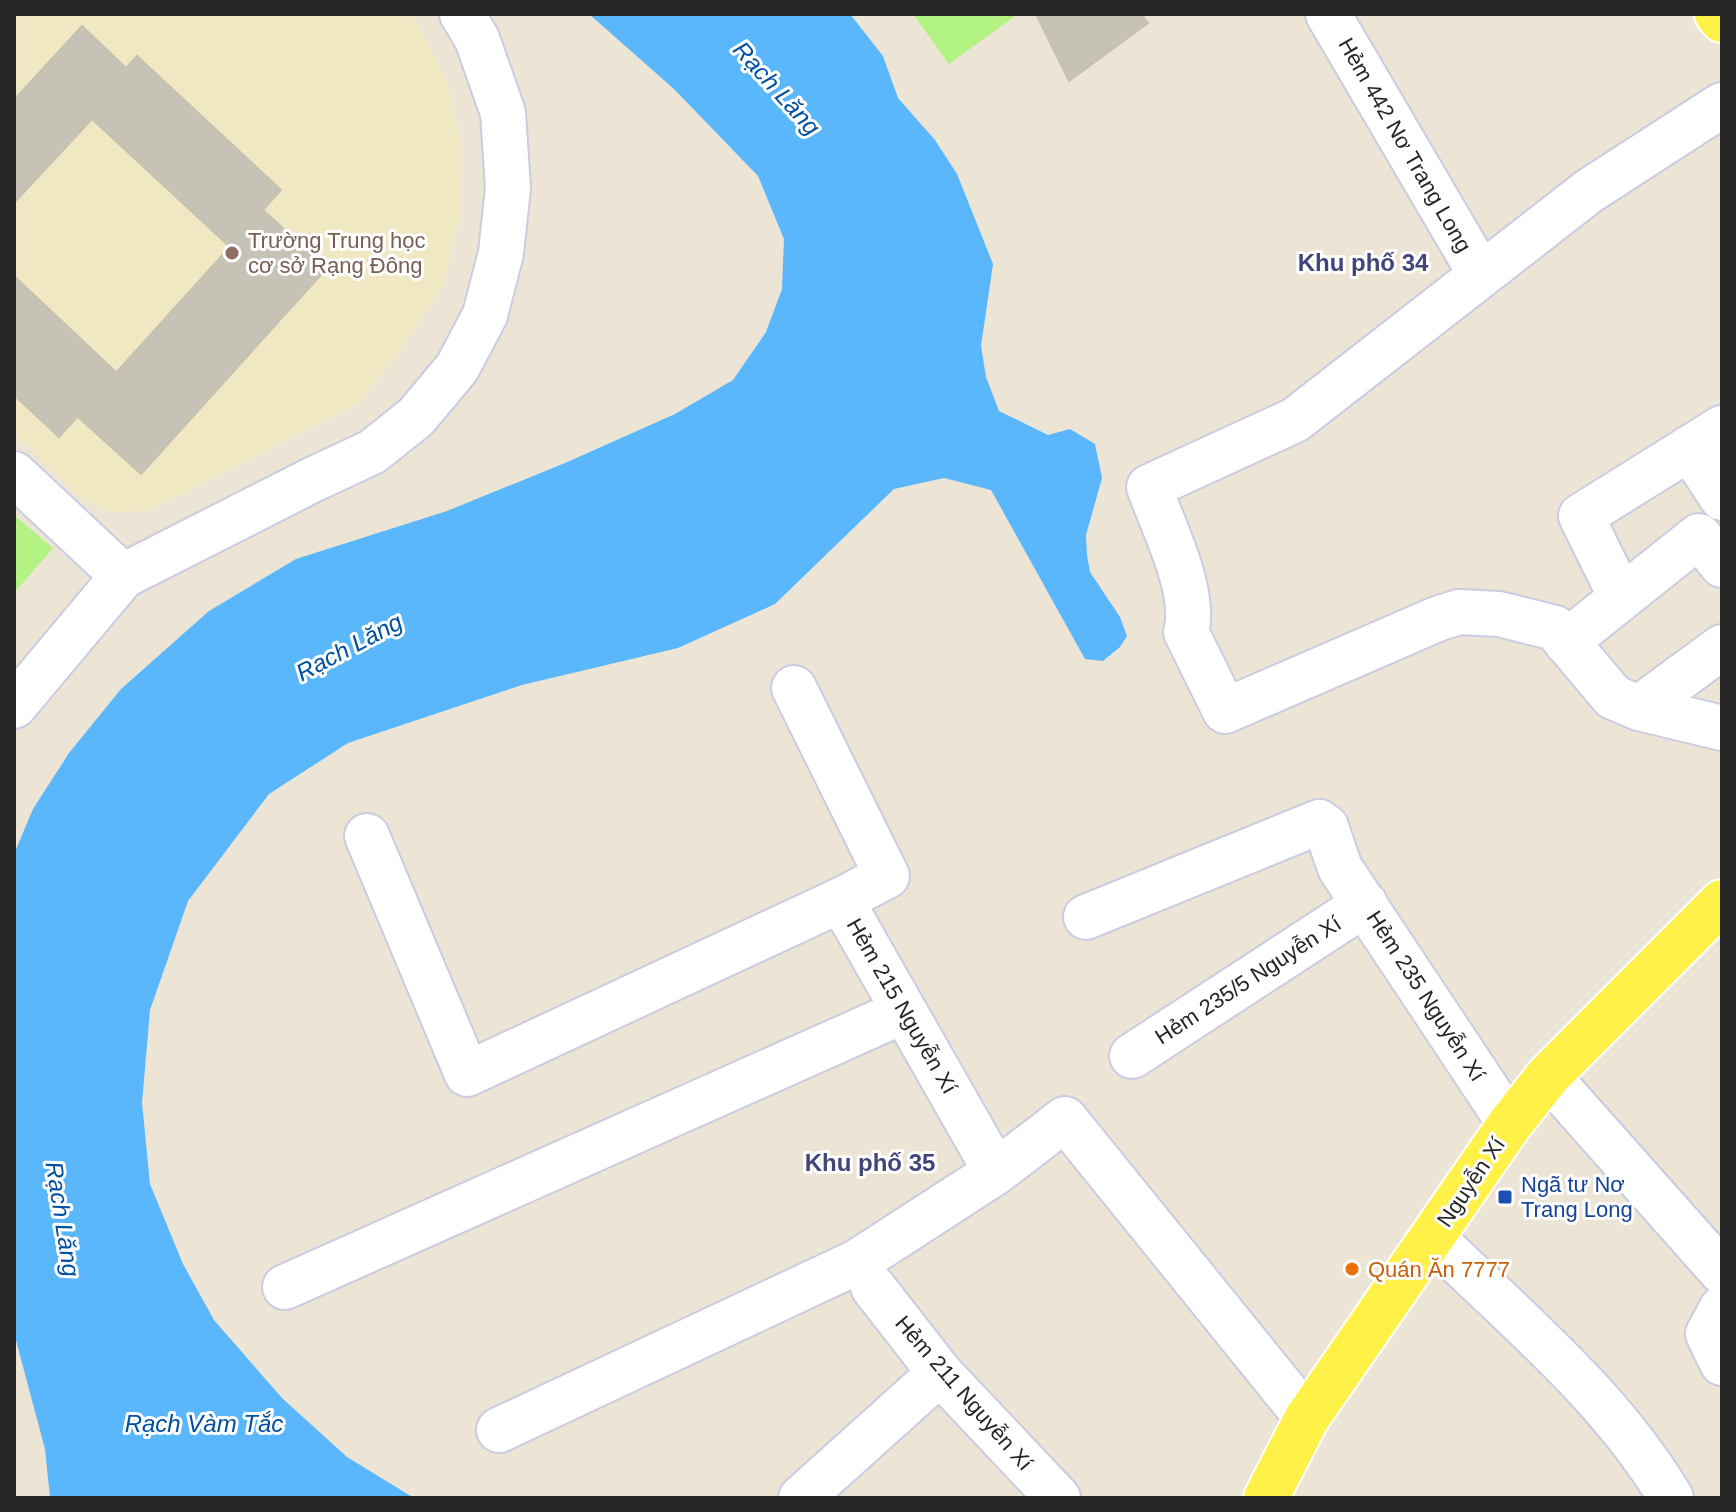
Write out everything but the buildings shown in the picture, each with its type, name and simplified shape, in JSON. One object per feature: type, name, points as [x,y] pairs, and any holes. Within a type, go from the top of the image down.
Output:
[{"type":"main road","points":[[1717,14],[1722,20]]},
{"type":"main road","name":"Nguyễn Xí","points":[[1271,1496],[1307,1418],[1510,1124],[1548,1076],[1722,902]]},
{"type":"street","points":[[14,706],[123,576],[372,452],[416,417],[457,368],[485,315],[501,253],[508,188],[503,113],[477,39],[462,14]]},
{"type":"street","name":"Hẻm 442 Nơ Trang Long","points":[[1328,14],[1481,275]]},
{"type":"street","name":"Hẻm 442 Nơ Trang Long","points":[[1566,642],[1555,628],[1499,614],[1459,612],[1225,711],[1186,632],[1190,618],[1189,597],[1149,487],[1295,420],[1589,191],[1722,105]]},
{"type":"street","points":[[1621,597],[1581,516],[1706,438],[1722,498]]},
{"type":"street","points":[[14,474],[123,576]]},
{"type":"street","points":[[1722,565],[1699,536],[1566,642],[1613,697],[1639,708],[1722,728]]},
{"type":"street","points":[[1639,708],[1722,647]]},
{"type":"street","name":"Hẻm 215 Nguyễn Xí","points":[[794,688],[887,876],[841,900],[996,1172]]},
{"type":"street","name":"Hẻm 235 Nguyễn Xí","points":[[1086,917],[1319,822],[1326,827],[1340,868],[1510,1124]]},
{"type":"street","points":[[367,836],[467,1074],[841,900]]},
{"type":"street","name":"Hẻm 235/5 Nguyễn Xí","points":[[1132,1056],[1365,904]]},
{"type":"street","points":[[285,1287],[904,1011]]},
{"type":"street","points":[[1548,1076],[1722,1272]]},
{"type":"street","points":[[499,1430],[857,1262],[996,1172],[1065,1119],[1307,1418]]},
{"type":"street","points":[[1433,1238],[1614,1417],[1671,1498]]},
{"type":"street","name":"Hẻm 211 Nguyễn Xí","points":[[873,1287],[940,1373],[1058,1498]]},
{"type":"street","points":[[1722,1308],[1708,1334],[1722,1363]]},
{"type":"street","points":[[801,1498],[940,1373]]},
{"type":"shaded area","name":"Trường Trung học cơ sở Rạng Đông","points":[[14,14],[409,14],[416,21],[448,84],[461,145],[460,218],[442,287],[402,348],[358,403],[150,511],[110,512],[81,498],[14,434]]},
{"type":"green space","points":[[913,14],[1018,14],[949,64]]},
{"type":"green space","points":[[14,515],[53,548],[14,593]]},
{"type":"water","points":[[589,14],[850,14],[883,56],[898,98],[935,140],[957,174],[993,264],[981,346],[986,377],[999,411],[1048,435],[1070,429],[1095,444],[1102,478],[1086,535],[1087,555],[1090,572],[1120,617],[1127,636],[1120,647],[1103,661],[1085,659],[991,490],[944,478],[894,489],[775,604],[678,648],[522,685],[348,743],[269,794],[188,901],[150,1010],[142,1103],[150,1184],[183,1264],[214,1320],[282,1398],[347,1457],[414,1498],[50,1498],[45,1449],[14,1333],[14,854],[33,809],[69,753],[121,689],[209,611],[296,559],[447,511],[675,414],[733,380],[766,332],[782,289],[784,239],[758,176],[674,89]]},
{"type":"place","name":"Trường Trung học cơ sở Rạng Đông","points":[[232,253]]},
{"type":"place","name":"Ngã tư Nơ Trang Long","points":[[1505,1197]]},
{"type":"place","name":"Quán Ăn 7777","points":[[1352,1269]]},
{"type":"district","name":"Khu phố 34","points":[[1363,262]]},
{"type":"district","name":"Khu phố 35","points":[[870,1162]]},
{"type":"water label","name":"Rạch Lăng","points":[[777,88]]},
{"type":"water label","name":"Rạch Lăng","points":[[349,647]]},
{"type":"water label","name":"Rạch Lăng","points":[[63,1219]]},
{"type":"water label","name":"Rạch Vàm Tắc","points":[[204,1423]]}]
